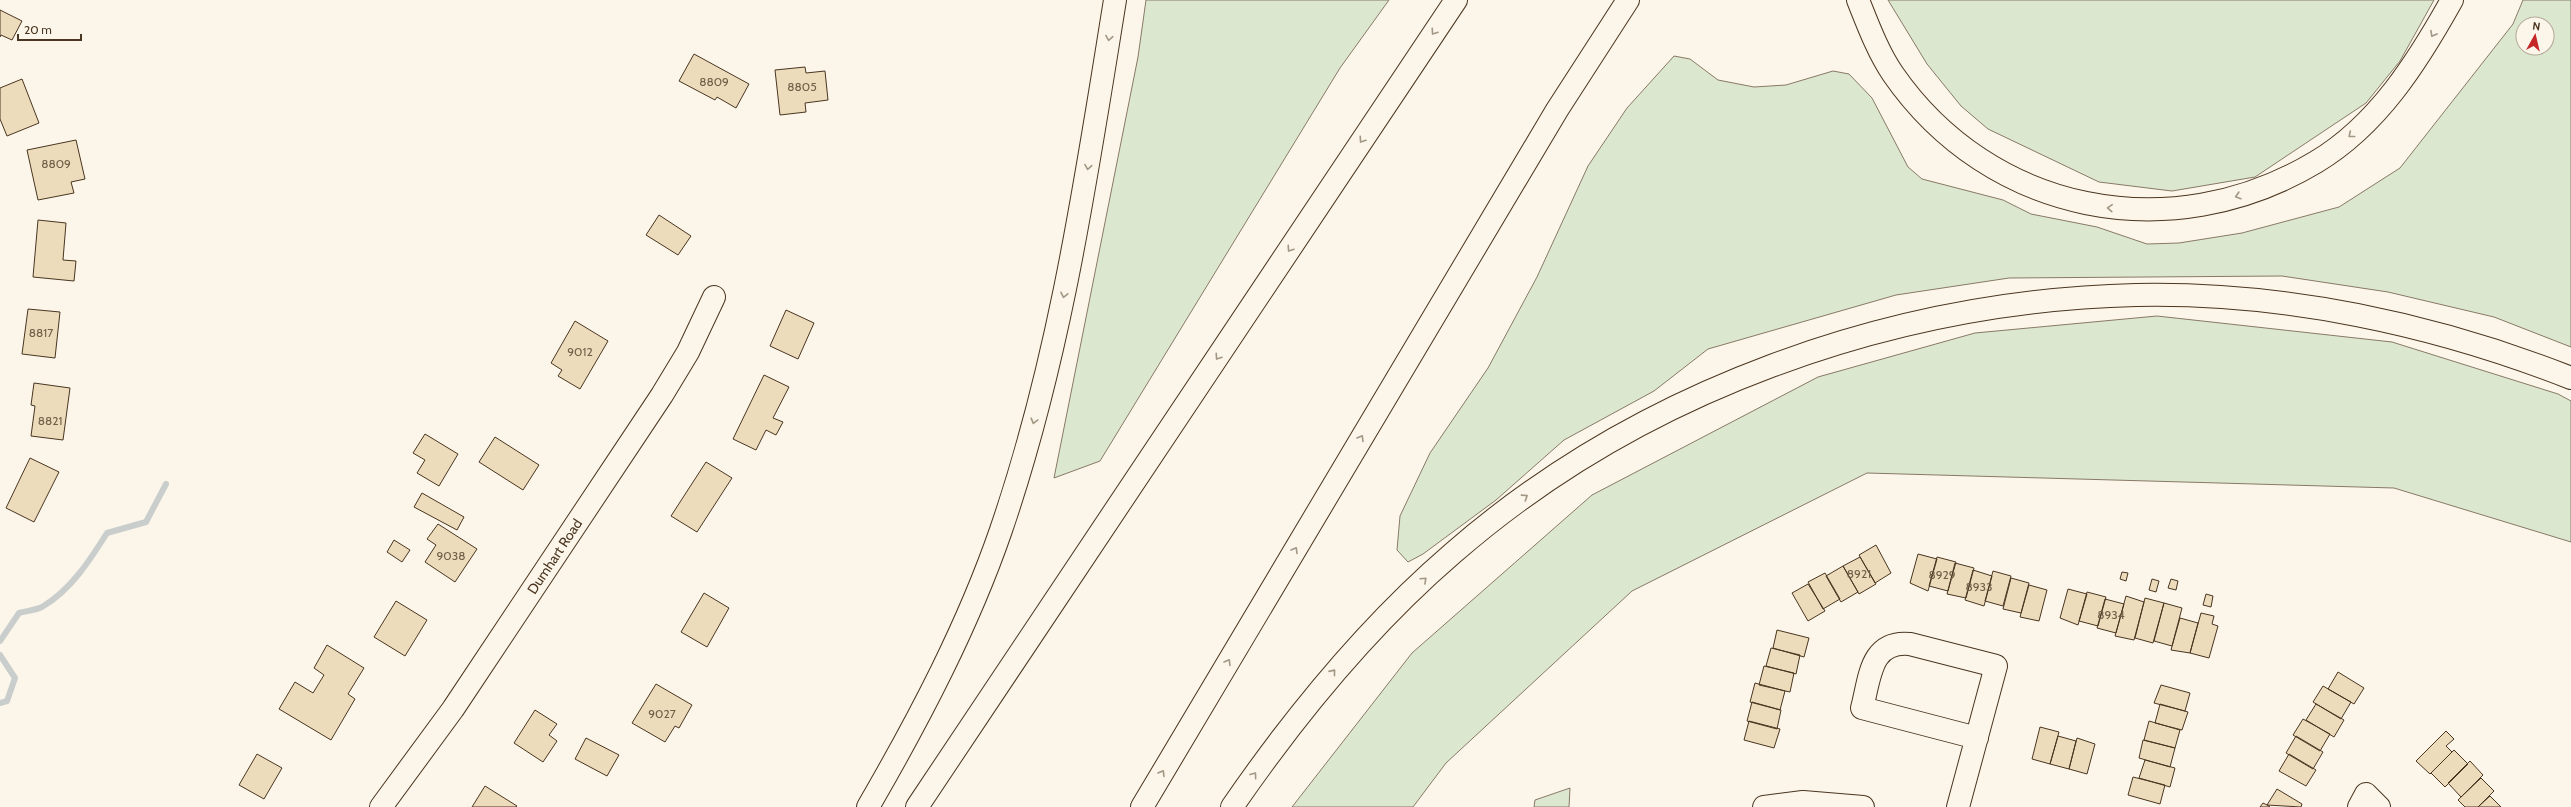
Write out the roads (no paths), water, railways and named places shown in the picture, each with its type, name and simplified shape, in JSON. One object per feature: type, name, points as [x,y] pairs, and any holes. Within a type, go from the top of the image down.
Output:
[{"type":"main road","points":[[868,807],[918,717],[960,631],[1000,532],[1027,449],[1050,363],[1079,219],[1115,0]]},
{"type":"main road","points":[[917,807],[1456,0]]},
{"type":"main road","points":[[1142,807],[1557,110],[1628,0]]},
{"type":"main road","points":[[1858,0],[1871,32],[1892,73],[1921,110],[1961,147],[2002,173],[2050,194],[2100,207],[2158,211],[2211,204],[2269,187],[2317,162],[2359,129],[2397,88],[2427,45],[2452,0]]},
{"type":"main road","points":[[1232,807],[1294,720],[1342,662],[1387,615],[1453,553],[1514,504],[1601,448],[1678,406],[1770,367],[1864,336],[1961,315],[2046,300],[2139,295],[2234,299],[2321,308],[2393,322],[2457,339],[2534,363],[2571,378]]},
{"type":"main road","name":"Dumhart Road","points":[[381,807],[453,709],[662,395],[688,352],[714,297]]},
{"type":"main road","points":[[1958,807],[1977,738],[1996,666],[1910,644],[1898,643],[1884,648],[1874,660],[1862,708],[1977,738]]},
{"type":"main road","points":[[2359,807],[2366,794],[2379,807]]},
{"type":"main road","points":[[1764,807],[1803,802],[1863,807]]},
{"type":"waterway","points":[[0,641],[19,613],[42,607],[71,583],[87,564],[107,533],[146,522],[166,484]]},
{"type":"waterway","points":[[0,655],[15,678],[7,701],[0,703]]}]
